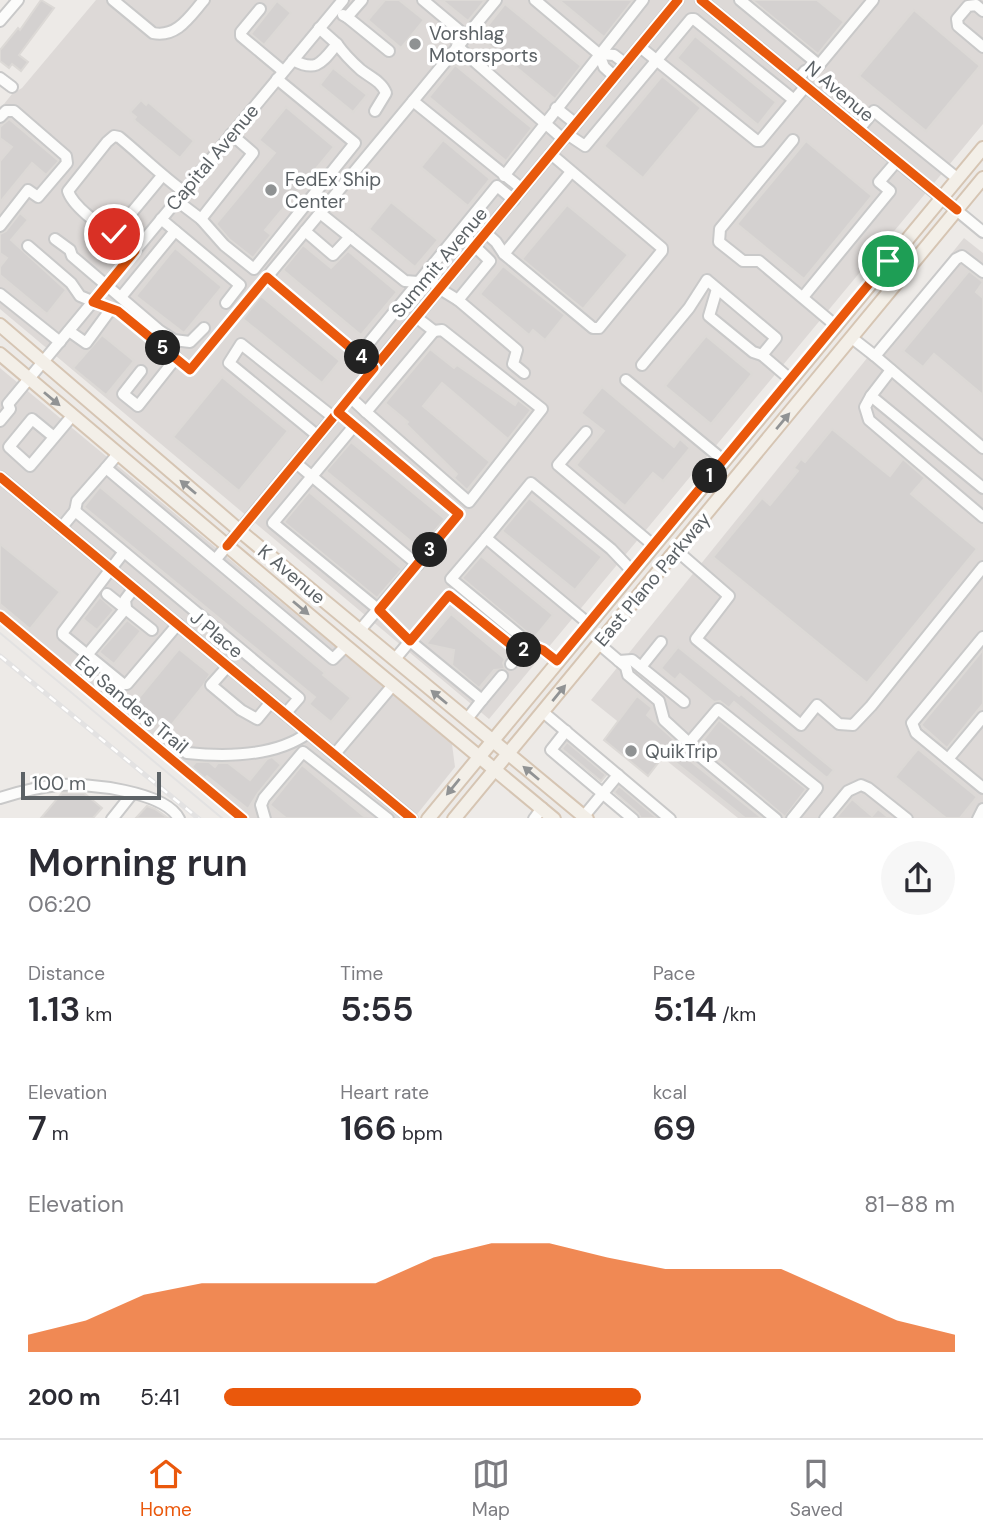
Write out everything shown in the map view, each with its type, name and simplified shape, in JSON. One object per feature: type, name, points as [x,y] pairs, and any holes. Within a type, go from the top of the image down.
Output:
[{"type":"main road","name":"East Plano Parkway","points":[[428,818],[983,148]]},
{"type":"main road","name":"East Plano Parkway","points":[[454,818],[983,178]]},
{"type":"main road","name":"K Avenue","points":[[0,325],[240,531],[585,817]]},
{"type":"main road","points":[[835,325],[852,338]]},
{"type":"main road","name":"K Avenue","points":[[0,354],[117,455],[495,769],[538,813],[554,818]]},
{"type":"main road","points":[[723,460],[739,474]]},
{"type":"main road","points":[[653,545],[676,550]]},
{"type":"main road","points":[[589,624],[599,644]]},
{"type":"main road","points":[[346,646],[360,630]]},
{"type":"street","points":[[0,21],[18,0]]},
{"type":"street","points":[[113,0],[153,33],[161,35],[173,32],[204,0]]},
{"type":"street","points":[[347,18],[362,0]]},
{"type":"street","points":[[423,0],[466,36]]},
{"type":"street","points":[[28,246],[71,283],[80,296],[118,311],[190,370],[496,0]]},
{"type":"street","points":[[535,0],[598,54],[604,67],[615,77]]},
{"type":"street","points":[[504,176],[643,0]]},
{"type":"street","name":"Summit Avenue","points":[[216,559],[678,0]]},
{"type":"street","points":[[740,0],[820,65]]},
{"type":"street","points":[[640,47],[760,141],[794,100],[805,72],[820,65],[873,0]]},
{"type":"street","name":"N Avenue","points":[[708,2],[721,16],[983,232]]},
{"type":"street","points":[[339,5],[347,18],[389,51]]},
{"type":"street","name":"Capital Avenue","points":[[0,421],[10,409],[4,400],[29,380],[43,364],[339,5]]},
{"type":"street","points":[[983,11],[976,5],[968,6],[957,19],[957,26],[983,47]]},
{"type":"street","points":[[135,251],[75,203],[68,191],[114,136],[119,137],[157,168],[224,245],[254,269],[355,143],[241,36],[241,32],[260,9]]},
{"type":"street","points":[[709,31],[721,16]]},
{"type":"street","points":[[457,46],[545,122],[585,146],[691,19],[794,100]]},
{"type":"street","points":[[319,28],[355,64],[384,87],[386,93],[375,111]]},
{"type":"street","points":[[293,60],[309,67],[314,66],[321,63],[337,44]]},
{"type":"street","points":[[743,59],[755,44]]},
{"type":"street","points":[[598,54],[614,55],[626,64]]},
{"type":"street","points":[[0,78],[12,88]]},
{"type":"street","points":[[413,101],[522,190]]},
{"type":"street","points":[[556,108],[576,124]]},
{"type":"street","points":[[0,117],[6,111],[14,111],[66,156],[67,163],[38,197],[28,190],[0,226]]},
{"type":"street","points":[[859,130],[874,111],[958,179]]},
{"type":"street","points":[[201,219],[253,153],[231,134]]},
{"type":"street","points":[[793,140],[720,229],[719,242],[743,261],[759,261],[835,325]]},
{"type":"street","points":[[486,233],[504,254],[593,328],[599,328],[662,248],[551,154]]},
{"type":"street","points":[[803,297],[890,191],[879,182],[897,161]]},
{"type":"street","points":[[504,254],[571,172]]},
{"type":"street","points":[[114,234],[162,176]]},
{"type":"street","points":[[359,355],[497,186],[514,200]]},
{"type":"street","points":[[320,213],[405,281],[422,278],[458,300],[517,350],[513,363],[524,373]]},
{"type":"street","points":[[161,219],[240,285],[226,303]]},
{"type":"street","points":[[121,297],[175,231]]},
{"type":"street","points":[[305,231],[333,256],[350,237]]},
{"type":"street","points":[[458,300],[490,261],[460,232]]},
{"type":"street","points":[[55,239],[160,331],[174,340],[190,342],[204,328]]},
{"type":"street","points":[[875,356],[956,259],[962,256],[983,272]]},
{"type":"street","points":[[267,277],[374,368]]},
{"type":"street","points":[[642,365],[689,308],[707,280],[776,338],[762,355]]},
{"type":"street","points":[[709,316],[717,289]]},
{"type":"street","points":[[0,295],[60,342]]},
{"type":"street","points":[[689,308],[699,316],[709,316],[790,379]]},
{"type":"street","points":[[69,331],[86,343],[111,309]]},
{"type":"street","points":[[416,317],[434,331]]},
{"type":"street","points":[[350,397],[366,412],[468,502],[541,410],[442,330],[434,331],[366,412]]},
{"type":"street","points":[[852,338],[983,448]]},
{"type":"street","points":[[318,436],[229,363],[241,344],[354,426],[459,514],[360,630]]},
{"type":"street","points":[[141,371],[122,394],[138,406],[176,358]]},
{"type":"street","points":[[891,370],[870,396],[865,407],[869,420],[983,517]]},
{"type":"street","points":[[626,380],[723,460]]},
{"type":"street","points":[[870,396],[983,488]]},
{"type":"street","points":[[54,437],[72,416]]},
{"type":"street","points":[[354,426],[273,523],[379,610],[410,641],[482,700]]},
{"type":"street","points":[[586,432],[558,465],[653,545]]},
{"type":"street","points":[[61,528],[75,511],[77,501],[117,455]]},
{"type":"street","points":[[938,479],[952,462]]},
{"type":"street","points":[[296,463],[418,565]]},
{"type":"street","points":[[106,468],[333,659],[346,646]]},
{"type":"street","name":"J Place","points":[[0,477],[412,818]]},
{"type":"street","points":[[557,661],[531,645],[451,579],[531,483],[611,549],[632,571]]},
{"type":"street","points":[[75,511],[299,698],[285,714]]},
{"type":"street","points":[[486,538],[589,624]]},
{"type":"street","points":[[676,550],[729,596],[696,639],[801,725],[817,705],[839,724],[853,725],[983,567]]},
{"type":"street","points":[[123,553],[102,590],[63,632],[87,655],[123,684],[127,684],[178,624]]},
{"type":"street","points":[[261,597],[272,584]]},
{"type":"street","points":[[87,655],[126,608],[125,600],[135,589]]},
{"type":"street","points":[[102,590],[152,631]]},
{"type":"street","points":[[162,611],[176,595]]},
{"type":"street","points":[[394,659],[449,595],[521,653]]},
{"type":"street","points":[[983,637],[912,723],[916,733],[983,788]]},
{"type":"street","points":[[641,667],[661,642]]},
{"type":"street","points":[[599,644],[626,667],[628,675],[659,701],[663,720],[689,743],[696,753],[776,818]]},
{"type":"street","points":[[511,664],[531,645]]},
{"type":"street","points":[[619,661],[632,660],[684,702]]},
{"type":"street","points":[[228,666],[211,685],[240,710],[257,719],[271,702]]},
{"type":"street","points":[[467,719],[502,676]]},
{"type":"street","points":[[334,755],[393,685]]},
{"type":"street","points":[[689,743],[718,709],[817,788],[792,818]]},
{"type":"street","points":[[543,712],[670,818]]},
{"type":"street","points":[[948,759],[983,717]]},
{"type":"street","points":[[566,732],[551,750],[634,818]]},
{"type":"street","points":[[187,752],[208,755],[263,752],[295,743],[308,733]]},
{"type":"street","points":[[312,759],[323,746]]},
{"type":"street","points":[[265,818],[261,805],[264,798],[303,752],[388,818],[397,806]]},
{"type":"street","points":[[585,817],[618,775]]},
{"type":"street","points":[[0,798],[59,785],[98,786],[163,803],[179,818]]},
{"type":"street","points":[[825,818],[848,791],[862,785],[907,818]]},
{"type":"street","points":[[112,818],[132,794]]},
{"type":"street","points":[[978,818],[983,809]]},
{"type":"shaded area","points":[[96,0],[983,0],[983,124],[489,719],[0,309],[0,109],[12,94],[22,88]]},
{"type":"shaded area","points":[[964,238],[983,253],[983,818],[738,818],[591,700]]},
{"type":"shaded area","points":[[0,368],[452,744],[455,767],[414,818],[248,818],[0,610]]},
{"type":"building","points":[[41,0],[54,8],[19,55],[28,62],[21,71],[12,64],[9,68],[0,61],[0,50],[18,28],[20,30]]},
{"type":"building","points":[[385,0],[399,0],[424,20],[401,48],[368,20]]},
{"type":"building","points":[[442,0],[485,0],[468,21]]},
{"type":"building","points":[[559,0],[633,0],[604,37]]},
{"type":"building","points":[[752,0],[817,0],[844,22],[818,54]]},
{"type":"building","points":[[277,1],[291,13],[264,45],[251,34]]},
{"type":"building","points":[[505,4],[581,66],[555,99],[479,37]]},
{"type":"building","points":[[914,10],[980,66],[926,131],[859,76]]},
{"type":"building","points":[[695,36],[776,102],[758,125],[677,58]]},
{"type":"building","points":[[455,65],[532,128],[506,161],[429,97]]},
{"type":"building","points":[[333,68],[367,95],[353,112],[320,85]]},
{"type":"building","points":[[662,76],[701,108],[643,178],[604,146]]},
{"type":"building","points":[[141,100],[146,105],[148,102],[194,141],[180,158],[134,120],[136,117],[130,112]]},
{"type":"building","name":"FedEx Ship Center","points":[[286,107],[334,147],[265,230],[271,235],[253,258],[229,239],[216,224],[275,153],[259,140]]},
{"type":"building","points":[[9,119],[59,161],[46,175],[32,163],[0,202],[0,161],[12,147],[0,138],[0,127]]},
{"type":"building","points":[[443,140],[490,179],[468,206],[421,167]]},
{"type":"building","points":[[806,141],[872,196],[804,279],[737,224]]},
{"type":"building","points":[[391,202],[438,240],[415,267],[369,229]]},
{"type":"building","points":[[567,205],[628,255],[583,309],[522,259]]},
{"type":"building","points":[[20,213],[28,220],[11,240],[66,290],[47,314],[0,275],[0,267],[7,258],[0,253],[0,234],[6,231]]},
{"type":"building","points":[[303,245],[331,268],[348,251],[397,292],[361,335],[283,270]]},
{"type":"building","points":[[175,248],[222,287],[184,333],[136,296]]},
{"type":"building","points":[[503,266],[565,315],[545,340],[533,330],[529,335],[480,294]]},
{"type":"building","points":[[969,271],[983,282],[976,292],[983,298],[983,395],[934,354],[923,367],[903,351]]},
{"type":"building","points":[[261,296],[340,361],[322,383],[243,319]]},
{"type":"building","points":[[102,335],[134,361],[106,395],[73,368]]},
{"type":"building","points":[[706,336],[752,374],[711,424],[665,386]]},
{"type":"building","points":[[430,349],[454,368],[457,365],[515,405],[518,400],[531,410],[508,439],[442,383],[423,406],[490,462],[467,490],[454,478],[457,474],[406,424],[408,422],[385,403]]},
{"type":"building","points":[[222,377],[288,431],[239,491],[173,437]]},
{"type":"building","points":[[602,387],[674,447],[680,439],[690,448],[663,481],[653,473],[625,506],[576,465],[604,431],[581,413]]},
{"type":"building","points":[[832,429],[890,476],[903,459],[925,478],[911,494],[977,549],[867,683],[713,557],[762,498],[770,505],[798,471],[794,468],[801,459],[805,462]]},
{"type":"building","points":[[351,442],[445,519],[419,548],[326,471]]},
{"type":"building","points":[[100,487],[325,673],[323,675],[351,698],[331,722],[309,704],[315,697],[84,507]]},
{"type":"building","points":[[309,492],[402,569],[377,598],[284,522]]},
{"type":"building","points":[[529,498],[602,557],[575,590],[502,531]]},
{"type":"building","points":[[0,544],[60,592],[30,629],[0,604]]},
{"type":"building","points":[[481,556],[553,615],[534,638],[462,578]]},
{"type":"building","points":[[100,597],[114,610],[97,630],[83,619]]},
{"type":"building","points":[[451,614],[505,659],[505,669],[494,670],[479,688],[452,665],[454,650],[426,644]]},
{"type":"building","points":[[127,620],[141,631],[114,664],[99,652]]},
{"type":"building","points":[[678,647],[834,770],[827,778],[734,702],[729,708],[720,701],[714,702],[680,674],[675,680],[661,668]]},
{"type":"building","points":[[179,649],[210,674],[169,728],[128,711]]},
{"type":"building","points":[[983,650],[983,704],[947,748],[921,725]]},
{"type":"building","points":[[637,696],[652,708],[647,715],[683,748],[688,759],[762,818],[745,818],[665,754],[648,776],[604,740]]},
{"type":"building","points":[[719,720],[806,789],[785,817],[700,744]]},
{"type":"building","points":[[567,742],[606,775],[601,781],[562,749]]},
{"type":"building","points":[[918,749],[977,797],[960,818],[946,818],[895,777]]},
{"type":"building","points":[[272,757],[281,765],[248,809],[192,767],[196,762],[209,762],[215,767],[218,763],[228,763],[250,780],[267,759]]},
{"type":"building","points":[[302,765],[366,818],[286,818],[270,805]]},
{"type":"building","name":"QuikTrip","points":[[619,786],[657,818],[641,818],[614,792]]},
{"type":"building","points":[[62,793],[84,793],[102,808],[93,818],[41,818]]},
{"type":"building","points":[[852,799],[872,816],[878,809],[889,818],[836,818]]},
{"type":"building","points":[[147,806],[155,809],[168,818],[136,818]]},
{"type":"tram line","points":[[0,633],[222,818]]},
{"type":"railway","points":[[0,656],[198,818]]},
{"type":"cycle path","points":[[227,546],[678,0]]},
{"type":"cycle path","points":[[701,0],[957,210]]},
{"type":"cycle path","points":[[0,477],[411,818]]},
{"type":"cycle path","name":"Ed Sanders Trail","points":[[0,616],[242,818]]},
{"type":"place","name":"Vorshlag Motorsports","points":[[415,44]]},
{"type":"place","name":"FedEx Ship Center","points":[[271,190]]},
{"type":"place","name":"QuikTrip","points":[[631,751]]},
{"type":"route","points":[[114,234],[135,251],[93,302],[118,311],[190,370],[267,277],[374,368],[338,412],[459,514],[379,610],[410,641],[449,595],[521,653],[531,645],[557,661],[888,261]]}]
